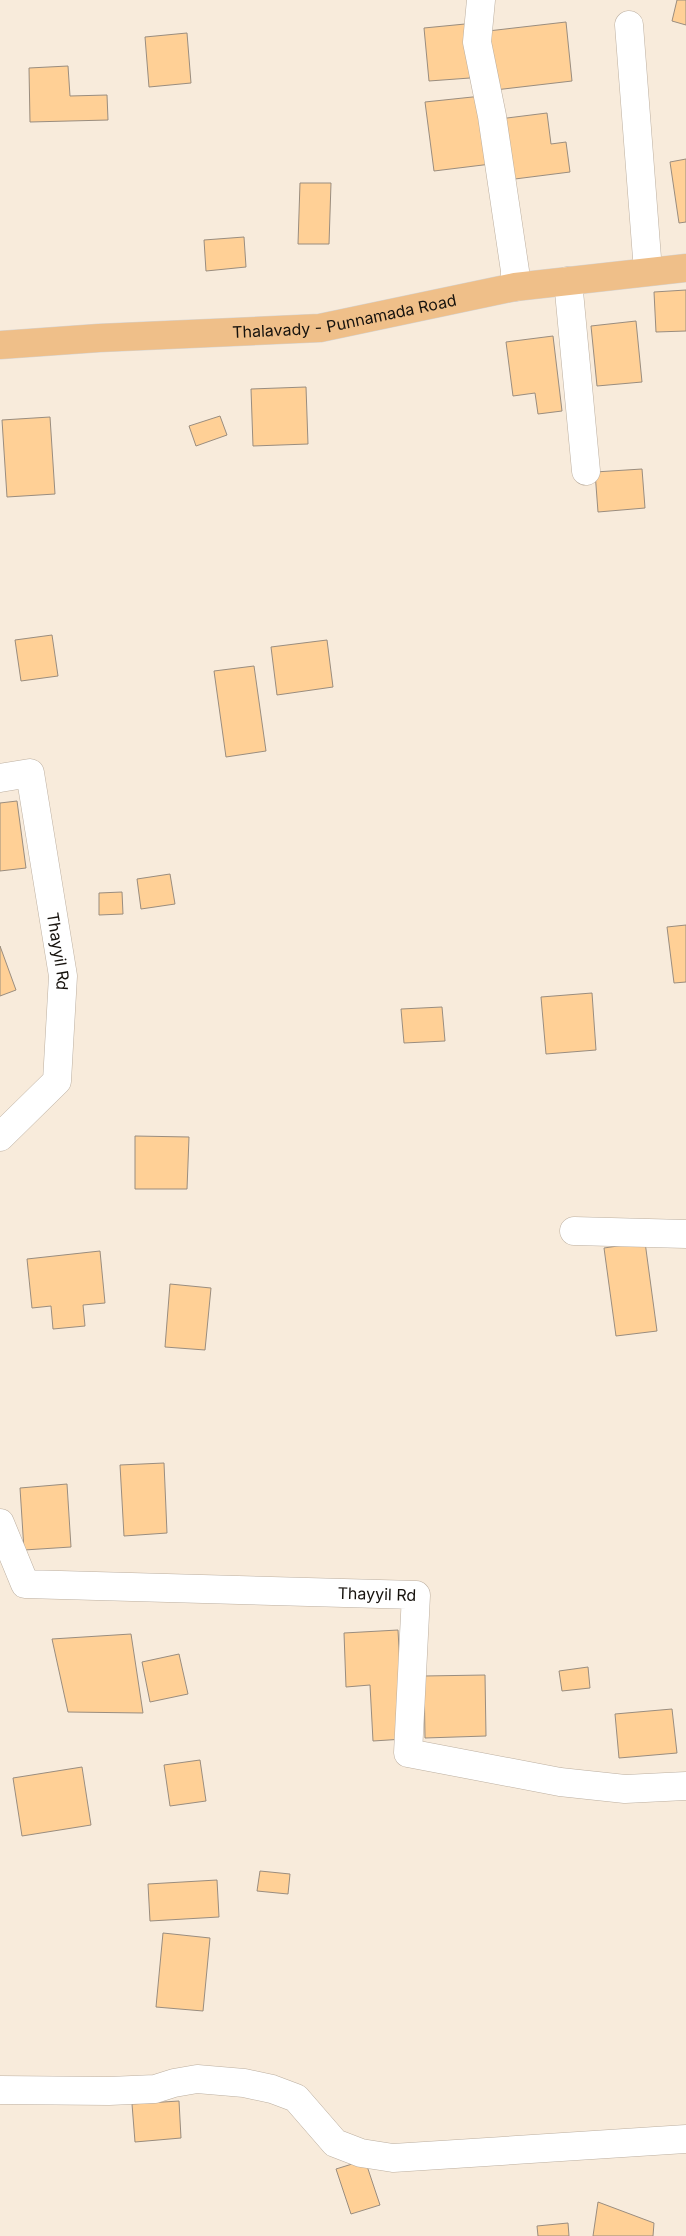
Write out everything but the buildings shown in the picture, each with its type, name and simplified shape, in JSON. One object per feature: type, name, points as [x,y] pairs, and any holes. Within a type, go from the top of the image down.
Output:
[{"type":"main road","name":"Thalavady - Punnamada Road","points":[[0,346],[99,338],[320,328],[515,287],[686,268]]},
{"type":"street","points":[[481,0],[477,42],[492,116],[515,271],[515,287]]},
{"type":"street","points":[[630,25],[648,271]]},
{"type":"street","points":[[568,281],[586,470]]},
{"type":"street","name":"Thayyil Rd","points":[[0,778],[30,773],[63,976],[57,1081],[0,1137]]},
{"type":"street","points":[[574,1231],[686,1234]]},
{"type":"street","name":"Thayyil Rd","points":[[0,1523],[24,1584],[416,1596],[408,1752],[560,1782],[625,1789],[686,1786]]},
{"type":"street","points":[[0,2090],[146,2090],[197,2079],[244,2083],[296,2098],[335,2143],[361,2153],[386,2158],[686,2139]]}]
